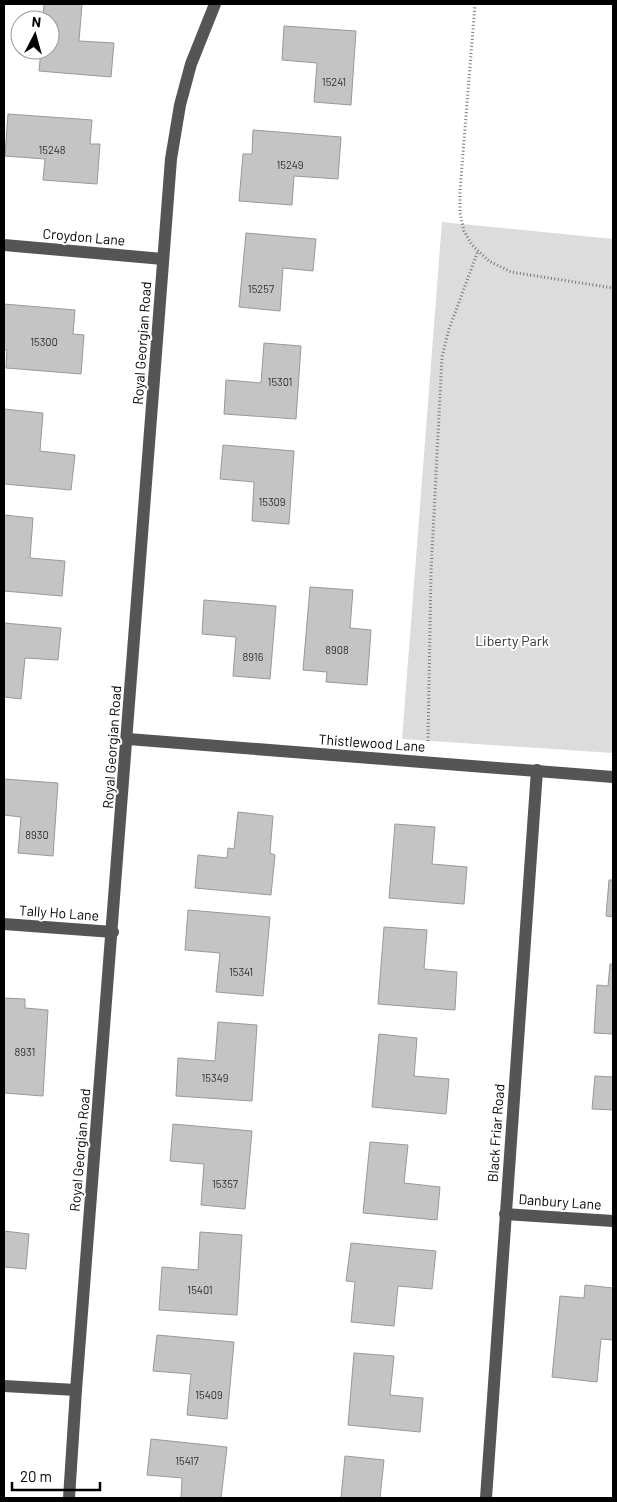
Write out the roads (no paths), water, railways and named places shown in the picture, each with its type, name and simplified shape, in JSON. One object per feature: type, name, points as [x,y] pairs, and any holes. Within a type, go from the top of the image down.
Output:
[{"type":"street","name":"Royal Georgian Road","points":[[69,1498],[171,159],[180,105],[191,64],[215,4]]},
{"type":"street","name":"Croydon Lane","points":[[4,246],[163,259]]},
{"type":"street","name":"Thistlewood Lane","points":[[128,739],[613,776]]},
{"type":"street","name":"Black Friar Road","points":[[486,1498],[537,770]]},
{"type":"street","name":"Tally Ho Lane","points":[[4,924],[113,932]]},
{"type":"street","name":"Danbury Lane","points":[[505,1214],[613,1221]]},
{"type":"street","points":[[4,1386],[76,1390]]},
{"type":"park label","name":"Liberty Park","points":[[512,641]]}]
